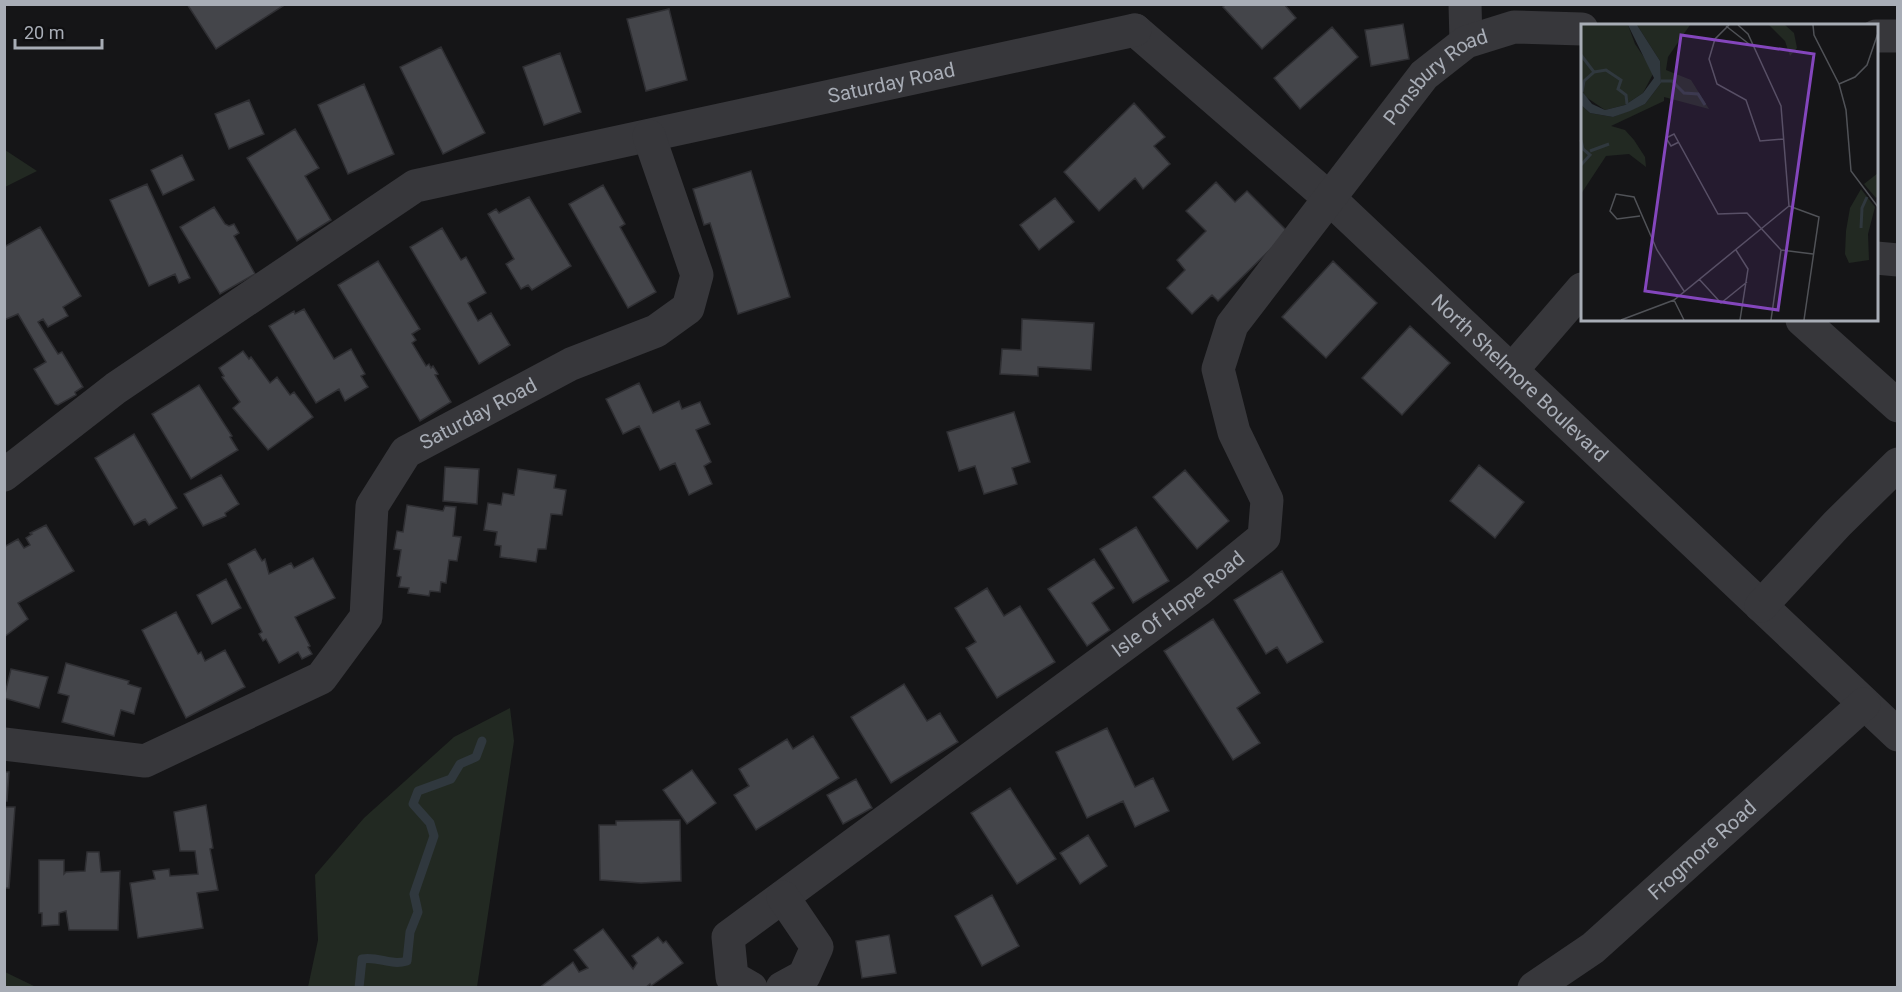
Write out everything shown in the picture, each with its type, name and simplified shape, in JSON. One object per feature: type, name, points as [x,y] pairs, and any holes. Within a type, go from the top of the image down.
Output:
[{"type":"street","points":[[1465,4],[1466,42]]},
{"type":"street","name":"Saturday Road","points":[[4,475],[116,388],[414,186],[649,136],[1138,17]]},
{"type":"street","name":"North Shelmore Boulevard","points":[[1138,17],[1898,735]]},
{"type":"street","name":"Ponsbury Road","points":[[1329,198],[1424,75],[1466,42],[1514,27],[1581,29]]},
{"type":"street","points":[[1878,36],[1898,36]]},
{"type":"street","name":"Saturday Road","points":[[4,744],[145,761],[321,678],[366,617],[372,506],[406,452],[571,364],[656,331],[688,308],[697,274],[649,136]]},
{"type":"street","name":"Isle Of Hope Road","points":[[751,987],[732,977],[728,938],[1199,590],[1264,537],[1267,500],[1234,432],[1218,369],[1232,325],[1329,198]]},
{"type":"street","points":[[1878,258],[1898,260]]},
{"type":"street","points":[[1512,370],[1581,290]]},
{"type":"street","points":[[1803,321],[1898,406]]},
{"type":"street","points":[[1761,606],[1837,524],[1898,464]]},
{"type":"street","name":"Frogmore Road","points":[[1534,987],[1593,948],[1864,704]]},
{"type":"street","points":[[782,987],[804,976],[817,947],[783,897]]},
{"type":"shaded area","points":[[5,150],[37,171],[5,187]]},
{"type":"shaded area","points":[[510,708],[514,741],[477,987],[308,987],[318,940],[315,875],[364,818],[454,737]]},
{"type":"shaded area","points":[[5,972],[36,987],[5,987]]},
{"type":"building","points":[[187,4],[286,4],[216,49]]},
{"type":"building","points":[[1226,4],[1284,4],[1296,18],[1262,49],[1223,7]]},
{"type":"building","points":[[669,9],[687,80],[646,91],[627,19]]},
{"type":"building","points":[[1403,24],[1409,59],[1371,66],[1365,30]]},
{"type":"building","points":[[1332,27],[1358,57],[1300,109],[1274,78]]},
{"type":"building","points":[[441,47],[485,133],[443,154],[400,67]]},
{"type":"building","points":[[560,53],[581,112],[544,125],[523,67]]},
{"type":"building","points":[[364,84],[394,154],[348,174],[318,105]]},
{"type":"building","points":[[249,100],[264,134],[229,149],[215,114]]},
{"type":"building","points":[[1134,103],[1165,137],[1154,146],[1170,164],[1143,189],[1135,178],[1099,211],[1064,172]]},
{"type":"building","points":[[295,129],[319,168],[305,176],[331,220],[297,241],[247,158]]},
{"type":"building","points":[[182,155],[194,180],[163,195],[151,170]]},
{"type":"building","points":[[751,171],[790,297],[738,314],[710,223],[704,225],[693,189]]},
{"type":"building","points":[[1216,182],[1235,202],[1247,191],[1288,232],[1218,301],[1212,295],[1192,314],[1167,288],[1185,270],[1177,260],[1206,231],[1186,211]]},
{"type":"building","points":[[147,184],[190,278],[179,283],[175,274],[149,286],[110,200]]},
{"type":"building","points":[[603,185],[625,224],[620,227],[656,292],[628,308],[569,204]]},
{"type":"building","points":[[529,197],[571,266],[532,290],[528,285],[521,289],[506,264],[514,259],[488,214],[496,209],[499,213]]},
{"type":"building","points":[[1055,198],[1074,222],[1039,250],[1020,225]]},
{"type":"building","points":[[214,207],[225,224],[229,226],[234,224],[239,233],[234,236],[255,274],[220,294],[180,227]]},
{"type":"building","points":[[40,227],[81,296],[63,307],[68,316],[48,327],[43,319],[38,322],[58,354],[62,352],[83,387],[75,392],[76,395],[58,405],[55,404],[34,369],[46,362],[18,314],[4,320],[4,247]]},
{"type":"building","points":[[442,228],[461,260],[466,257],[486,293],[468,303],[478,321],[491,313],[510,345],[479,364],[410,247]]},
{"type":"building","points":[[378,261],[420,329],[412,334],[416,340],[412,343],[426,366],[429,364],[431,368],[433,366],[438,374],[435,375],[451,402],[420,421],[338,285]]},
{"type":"building","points":[[1333,261],[1377,303],[1326,358],[1282,317]]},
{"type":"building","points":[[304,309],[334,359],[351,349],[365,374],[361,376],[368,387],[345,401],[339,389],[316,403],[269,326],[294,311],[295,314]]},
{"type":"building","points":[[1022,319],[1094,323],[1091,370],[1038,367],[1038,376],[1000,374],[1002,349],[1021,350]]},
{"type":"building","points":[[1410,326],[1450,363],[1402,415],[1362,378]]},
{"type":"building","points":[[243,351],[249,359],[251,357],[270,383],[277,377],[290,395],[294,392],[313,417],[268,450],[233,408],[240,402],[222,377],[224,376],[219,368]]},
{"type":"building","points":[[639,383],[653,413],[679,401],[682,409],[700,402],[710,424],[696,430],[711,462],[704,466],[712,484],[689,495],[675,463],[660,470],[639,426],[623,434],[606,399]]},
{"type":"building","points":[[199,385],[232,436],[230,437],[238,450],[191,479],[152,414]]},
{"type":"building","points":[[1014,412],[1030,462],[1012,468],[1017,484],[984,494],[975,466],[959,471],[947,432]]},
{"type":"building","points":[[134,434],[177,508],[149,525],[145,519],[134,525],[95,458]]},
{"type":"building","points":[[1479,465],[1524,502],[1495,538],[1450,501]]},
{"type":"building","points":[[445,467],[479,469],[477,504],[443,501]]},
{"type":"building","points":[[518,469],[556,475],[554,488],[566,490],[562,515],[551,514],[546,549],[538,549],[536,562],[500,557],[501,546],[495,545],[497,532],[484,530],[488,503],[501,505],[503,493],[514,495]]},
{"type":"building","points":[[1185,470],[1229,521],[1197,549],[1153,497]]},
{"type":"building","points":[[221,475],[239,504],[225,513],[226,516],[203,526],[184,494]]},
{"type":"building","points":[[407,505],[443,511],[445,506],[456,507],[453,536],[461,537],[457,561],[449,560],[446,583],[441,582],[440,592],[430,591],[429,596],[408,593],[409,588],[399,587],[401,577],[397,576],[401,550],[394,549],[397,531],[403,532]]},
{"type":"building","points":[[46,525],[74,571],[18,603],[28,619],[4,637],[4,547],[18,539],[24,548],[30,545],[26,538],[32,534],[30,533]]},
{"type":"building","points":[[1136,527],[1169,581],[1133,603],[1100,549]]},
{"type":"building","points":[[255,549],[262,561],[265,559],[269,574],[291,563],[294,568],[313,558],[335,598],[295,617],[312,654],[302,659],[298,652],[279,663],[266,639],[263,641],[259,634],[262,632],[228,564]]},
{"type":"building","points":[[1094,559],[1114,588],[1092,603],[1110,630],[1087,646],[1048,589]]},
{"type":"building","points":[[1282,571],[1323,642],[1287,663],[1277,647],[1266,654],[1234,600]]},
{"type":"building","points":[[226,579],[241,608],[212,624],[197,595]]},
{"type":"building","points":[[987,588],[1004,616],[1020,606],[1055,662],[997,698],[966,648],[976,642],[955,608]]},
{"type":"building","points":[[176,612],[198,654],[201,652],[205,661],[225,650],[245,687],[186,718],[142,630]]},
{"type":"building","points":[[1213,619],[1260,693],[1237,708],[1260,743],[1233,760],[1164,651]]},
{"type":"building","points":[[66,663],[129,681],[128,684],[141,688],[134,714],[121,710],[114,736],[62,722],[69,696],[58,693]]},
{"type":"building","points":[[11,669],[48,677],[39,708],[4,698]]},
{"type":"building","points":[[904,684],[927,721],[940,713],[958,742],[891,783],[851,717]]},
{"type":"building","points":[[1107,728],[1135,787],[1153,778],[1169,811],[1135,827],[1123,801],[1087,818],[1056,752]]},
{"type":"building","points":[[813,736],[839,778],[756,830],[734,795],[749,786],[739,769],[787,739],[793,749]]},
{"type":"building","points":[[692,770],[716,803],[687,824],[663,790]]},
{"type":"building","points":[[4,772],[9,772],[7,801],[4,801]]},
{"type":"building","points":[[856,779],[872,808],[843,824],[827,795]]},
{"type":"building","points":[[1010,788],[1056,859],[1017,884],[971,813]]},
{"type":"building","points":[[206,805],[213,848],[210,849],[218,890],[197,893],[203,928],[138,938],[130,883],[155,879],[153,871],[169,869],[170,876],[198,874],[195,851],[180,851],[174,812]]},
{"type":"building","points":[[4,807],[15,807],[9,888],[4,888]]},
{"type":"building","points":[[680,820],[681,881],[641,883],[600,880],[599,825],[616,825],[616,821]]},
{"type":"building","points":[[1088,835],[1107,866],[1080,884],[1060,853]]},
{"type":"building","points":[[87,852],[99,852],[101,872],[120,871],[118,930],[69,930],[66,911],[59,913],[59,925],[42,926],[42,913],[39,913],[39,860],[64,860],[64,874],[85,871]]},
{"type":"building","points":[[992,895],[1019,946],[982,966],[955,916]]},
{"type":"building","points":[[603,929],[633,969],[637,963],[632,956],[658,937],[663,943],[666,941],[683,963],[645,988],[539,988],[573,962],[579,972],[588,968],[574,950]]},
{"type":"building","points":[[889,935],[896,973],[862,978],[856,941]]},
{"type":"waterway","points":[[359,988],[362,959],[407,961],[410,932],[418,912],[414,894],[434,836],[430,823],[413,804],[418,791],[451,779],[460,764],[476,757],[482,741]]}]
